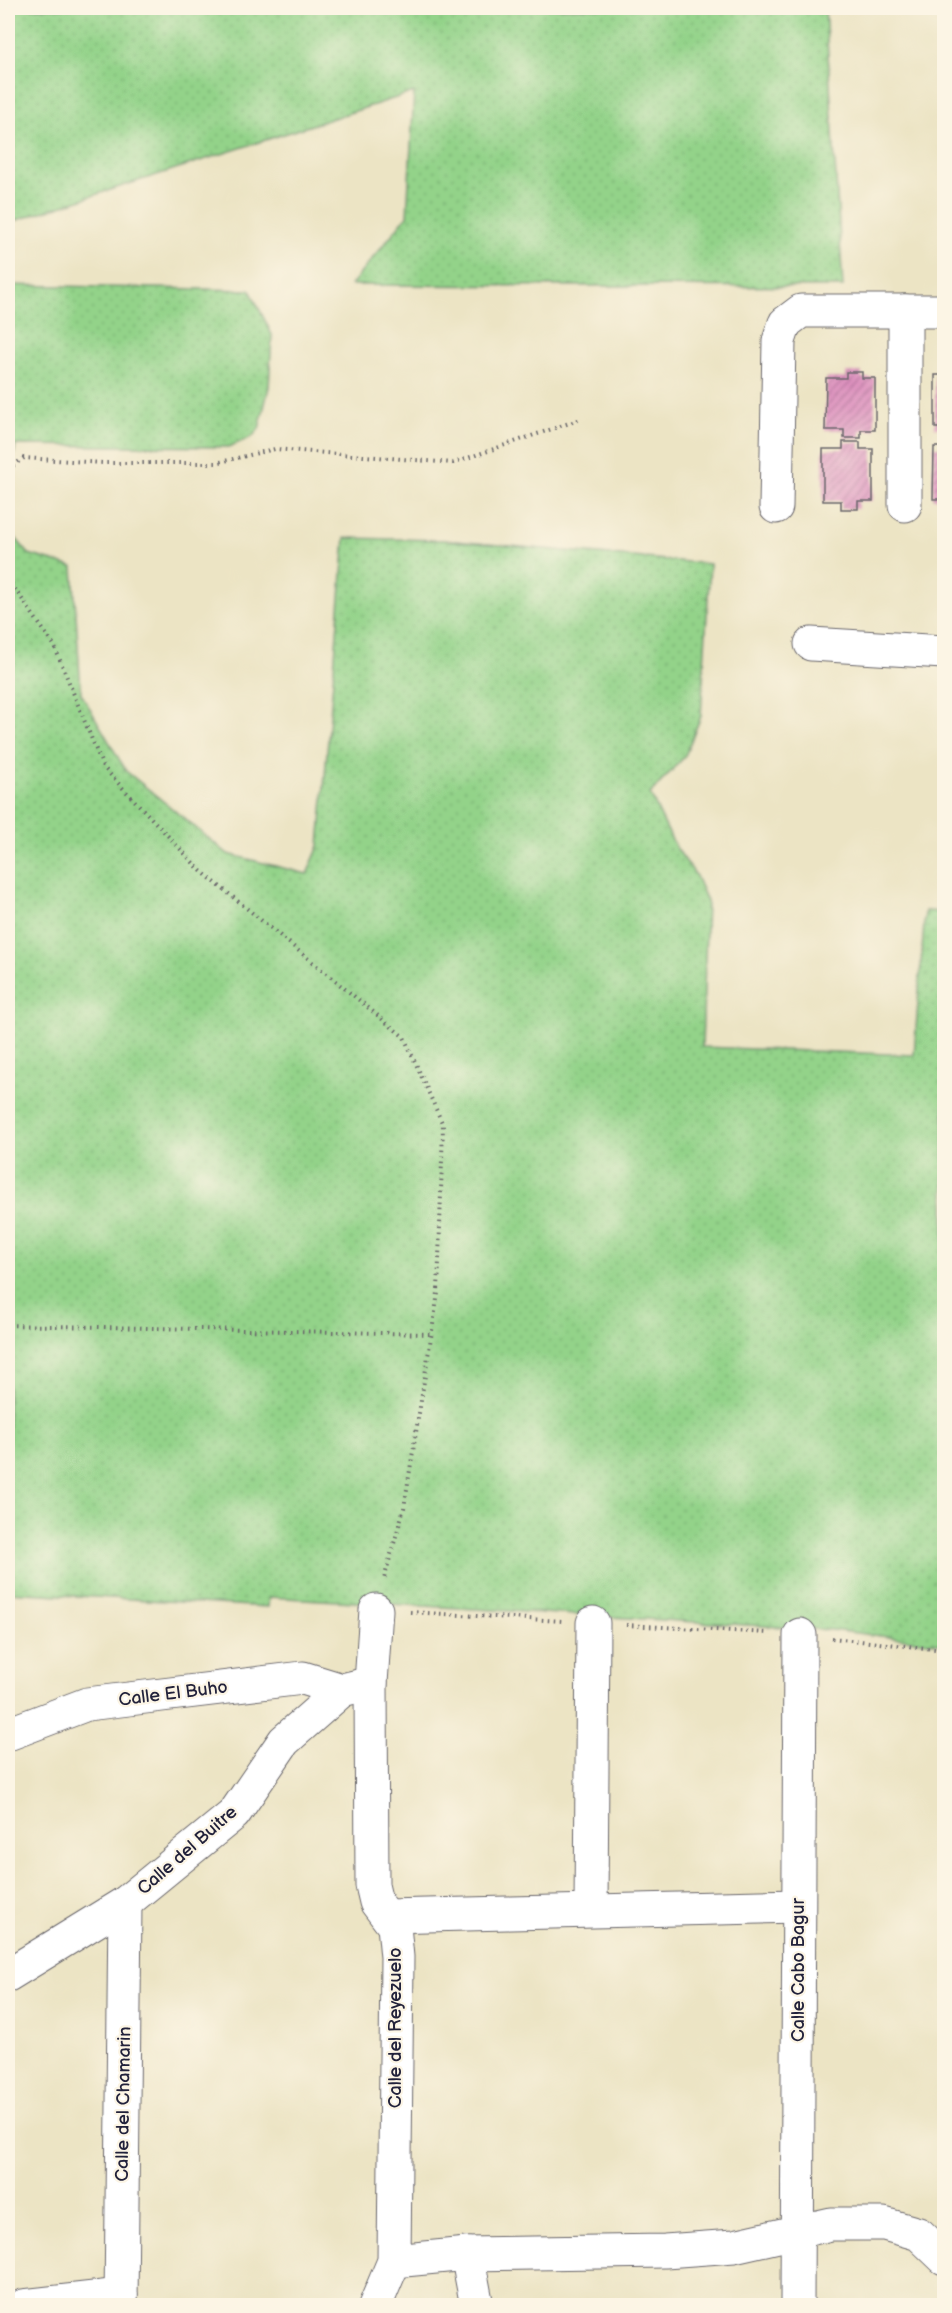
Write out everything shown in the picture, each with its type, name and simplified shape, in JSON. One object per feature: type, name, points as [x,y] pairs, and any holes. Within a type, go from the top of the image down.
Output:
[{"type":"street","points":[[905,311],[905,505]]},
{"type":"street","points":[[776,507],[779,342],[785,323],[801,312],[945,311]]},
{"type":"street","points":[[812,644],[945,652]]},
{"type":"street","name":"Calle del Reyezuelo","points":[[375,2306],[394,2260],[397,1957],[394,1926],[376,1902],[372,1885],[357,1686],[376,1610]]},
{"type":"street","points":[[591,1910],[593,1623]]},
{"type":"street","name":"Calle Cabo Bagur","points":[[797,2306],[800,1635]]},
{"type":"street","name":"Calle El Buho","points":[[8,1734],[87,1704],[303,1678],[357,1686]]},
{"type":"street","name":"Calle del Buitre","points":[[8,1975],[125,1903],[234,1814],[284,1741],[357,1686]]},
{"type":"street","name":"Calle del Chamarin","points":[[121,2300],[125,1903]]},
{"type":"street","points":[[387,1916],[798,1906]]},
{"type":"street","points":[[394,2260],[467,2254],[665,2252],[734,2246],[831,2224],[884,2224],[919,2234],[945,2258]]},
{"type":"street","points":[[467,2254],[477,2306]]},
{"type":"street","points":[[22,2306],[121,2300]]},
{"type":"path","points":[[8,470],[24,458],[103,463],[216,463],[275,448],[453,463],[581,419]]},
{"type":"path","points":[[8,579],[54,645],[103,767],[201,871],[404,1037],[443,1125],[438,1293],[404,1508],[376,1610],[800,1635],[945,1650]]},
{"type":"path","points":[[8,1325],[432,1334]]},
{"type":"green space","points":[[8,8],[825,8],[843,287],[351,285],[407,216],[414,92],[8,223]]},
{"type":"green space","points":[[8,285],[250,290],[272,335],[269,387],[259,429],[252,437],[229,447],[16,445],[8,483]]},
{"type":"green space","points":[[8,529],[29,554],[73,567],[81,693],[126,771],[228,854],[307,874],[319,846],[345,538],[444,540],[710,564],[701,716],[685,756],[650,794],[675,846],[695,874],[707,901],[702,1047],[914,1055],[925,911],[944,912],[944,1644],[832,1630],[269,1597],[268,1607],[8,1592]]},
{"type":"building","points":[[846,372],[862,372],[862,378],[875,378],[875,430],[861,430],[861,438],[844,438],[844,430],[825,430],[826,378],[846,378]]},
{"type":"building","points":[[935,375],[944,375],[944,428],[935,428]]},
{"type":"building","points":[[843,442],[860,442],[860,449],[873,449],[873,501],[858,501],[858,509],[841,509],[841,501],[823,501],[823,449],[843,449]]},
{"type":"building","points":[[934,447],[944,447],[944,499],[933,499]]}]
